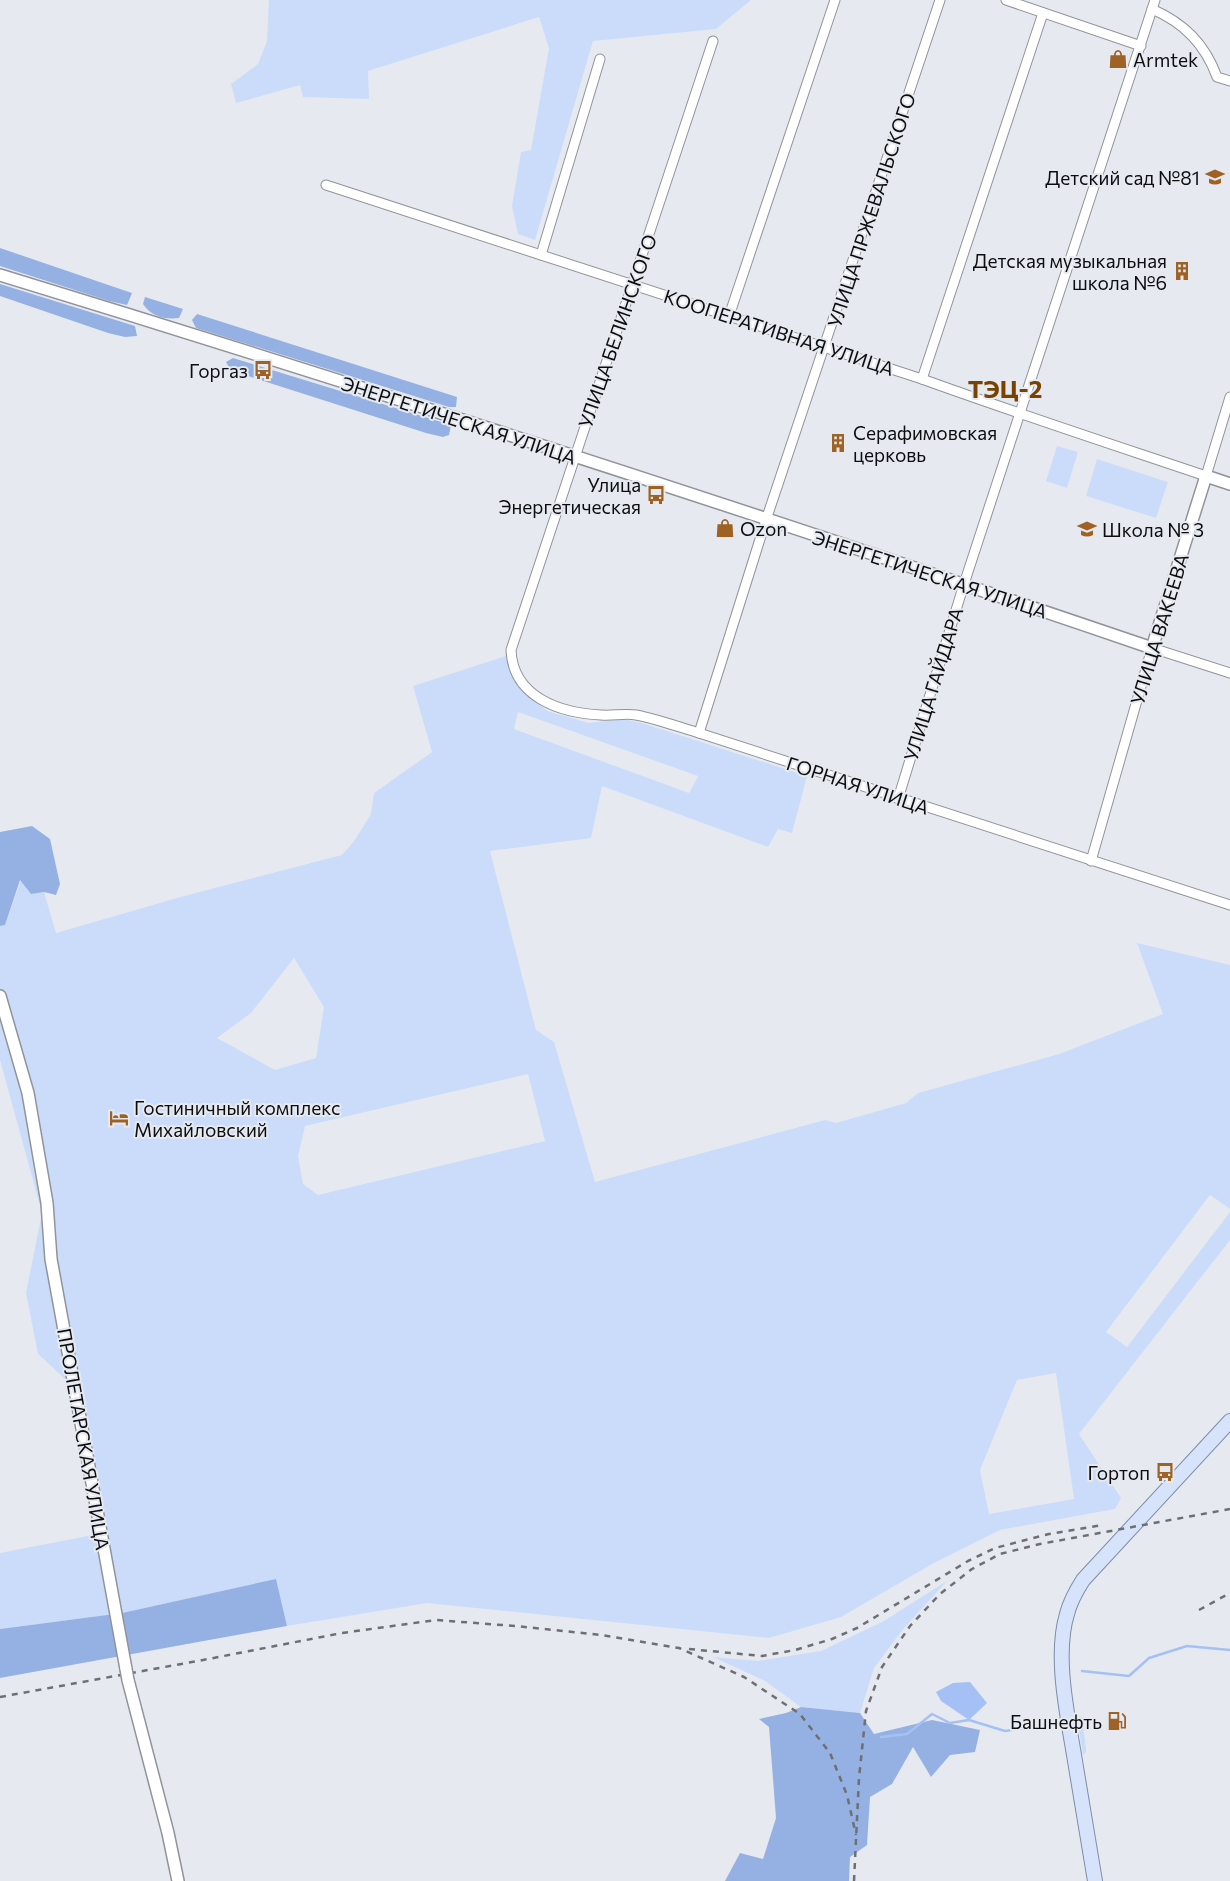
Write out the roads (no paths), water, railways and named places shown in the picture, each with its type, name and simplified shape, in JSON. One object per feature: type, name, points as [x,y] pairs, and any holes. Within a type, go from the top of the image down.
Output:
[{"type":"main road","points":[[1095,1881],[1066,1707],[1063,1675],[1063,1636],[1069,1607],[1083,1580],[1230,1421]]},
{"type":"street","points":[[729,316],[836,0]]},
{"type":"street","name":"УЛИЦА ПРЖЕВАЛЬСКОГО","points":[[699,733],[766,520],[940,0]]},
{"type":"street","points":[[1006,0],[1141,46]]},
{"type":"street","points":[[1154,5],[1192,34],[1213,64],[1217,76],[1230,81]]},
{"type":"street","name":"УЛИЦА ГАЙДАРА","points":[[898,799],[964,584],[1154,5]]},
{"type":"street","points":[[922,379],[1044,13]]},
{"type":"street","name":"УЛИЦА БЕЛИНСКОГО","points":[[511,650],[713,41]]},
{"type":"street","points":[[541,255],[600,59]]},
{"type":"street","name":"КООПЕРАТИВНАЯ УЛИЦА","points":[[326,185],[922,379],[1019,414],[1230,484]]},
{"type":"street","name":"ЭНЕРГЕТИЧЕСКАЯ УЛИЦА","points":[[0,275],[188,333],[574,457],[1230,673]]},
{"type":"street","name":"УЛИЦА ВАКЕЕВА","points":[[1091,861],[1152,648],[1230,397]]},
{"type":"street","name":"ГОРНАЯ УЛИЦА","points":[[511,650],[512,662],[524,685],[541,701],[565,710],[601,715],[635,715],[699,733],[1230,905]]},
{"type":"street","name":"ПРОЛЕТАРСКАЯ УЛИЦА","points":[[0,996],[28,1093],[47,1203],[51,1259],[127,1674],[168,1833],[178,1881]]},
{"type":"waterway","points":[[1082,1671],[1129,1676],[1149,1658],[1187,1646],[1230,1650]]},
{"type":"waterway","points":[[881,1737],[907,1734],[932,1714],[950,1723],[969,1720],[1005,1731],[1049,1724]]},
{"type":"railway","points":[[854,1881],[859,1778],[866,1711],[882,1667],[910,1626],[940,1594],[972,1569],[1000,1554],[1040,1544],[1230,1509]]},
{"type":"railway","points":[[689,1649],[762,1656],[795,1650],[832,1639],[857,1628],[968,1561],[995,1548],[1049,1534],[1103,1525]]},
{"type":"railway","points":[[1199,1610],[1230,1593]]},
{"type":"railway","points":[[0,1697],[342,1633],[436,1620],[601,1635],[679,1648],[744,1677],[800,1714],[830,1753],[847,1795],[856,1835]]},
{"type":"place","name":"Armtek","points":[[1118,59]]},
{"type":"place","name":"Детский сад №81","points":[[1215,177]]},
{"type":"place","name":"Детская музыкальная школа №6","points":[[1182,271]]},
{"type":"place","name":"Горгаз","points":[[263,370]]},
{"type":"place","name":"Серафимовская церковь","points":[[838,443]]},
{"type":"place","name":"Улица Энергетическая","points":[[656,495]]},
{"type":"place","name":"Ozon","points":[[725,528]]},
{"type":"place","name":"Школа № 3","points":[[1087,529]]},
{"type":"place","name":"Гостиничный комплекс Михайловский","points":[[119,1118]]},
{"type":"place","name":"Гортоп","points":[[1165,1472]]},
{"type":"place","name":"Башнефть","points":[[1117,1721]]},
{"type":"district","name":"ТЭЦ-2","points":[[1005,388]]}]
